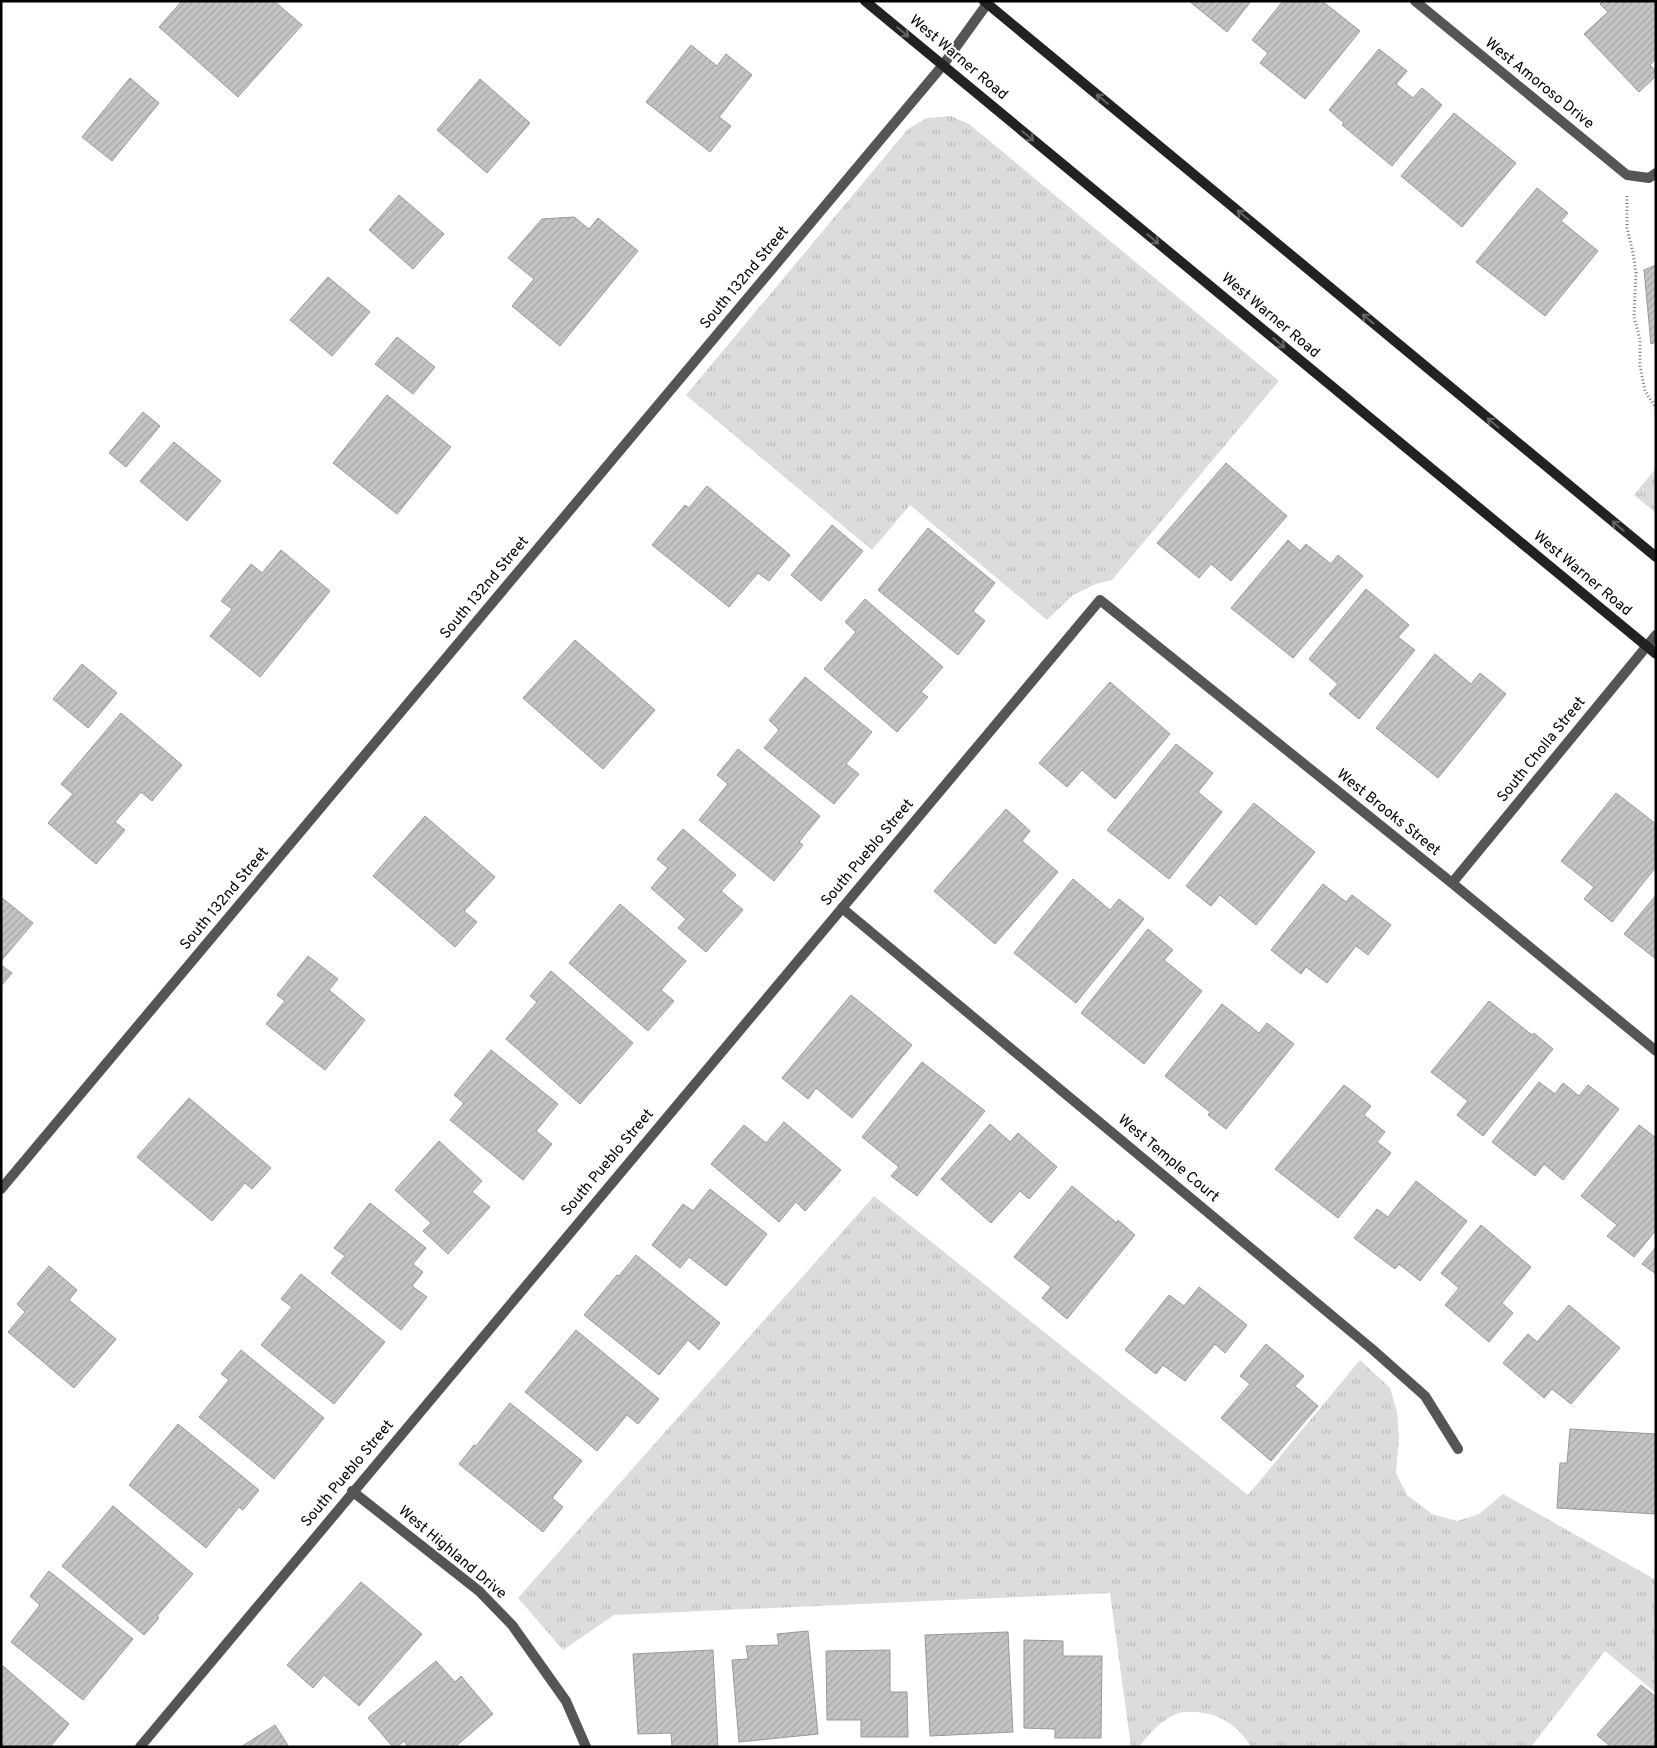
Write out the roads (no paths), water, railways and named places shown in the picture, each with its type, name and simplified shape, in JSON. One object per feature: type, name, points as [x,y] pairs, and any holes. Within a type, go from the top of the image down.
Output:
[{"type":"main road","name":"West Warner Road","points":[[865,1],[1656,654]]},
{"type":"main road","points":[[986,3],[1656,557]]},
{"type":"street","name":"West Amoroso Drive","points":[[1415,1],[1627,175],[1652,176]]},
{"type":"street","name":"South 132nd Street","points":[[1,1189],[943,65],[986,3]]},
{"type":"street","name":"West Brooks Street","points":[[1100,600],[1452,883],[1656,1051]]},
{"type":"street","name":"South Pueblo Street","points":[[140,1747],[352,1491],[1100,600]]},
{"type":"street","name":"South Cholla Street","points":[[1452,883],[1656,635]]},
{"type":"street","name":"West Temple Court","points":[[842,908],[1405,1378],[1425,1396],[1458,1449]]},
{"type":"street","name":"West Highland Drive","points":[[352,1491],[479,1591],[512,1625],[566,1701],[586,1747]]}]
